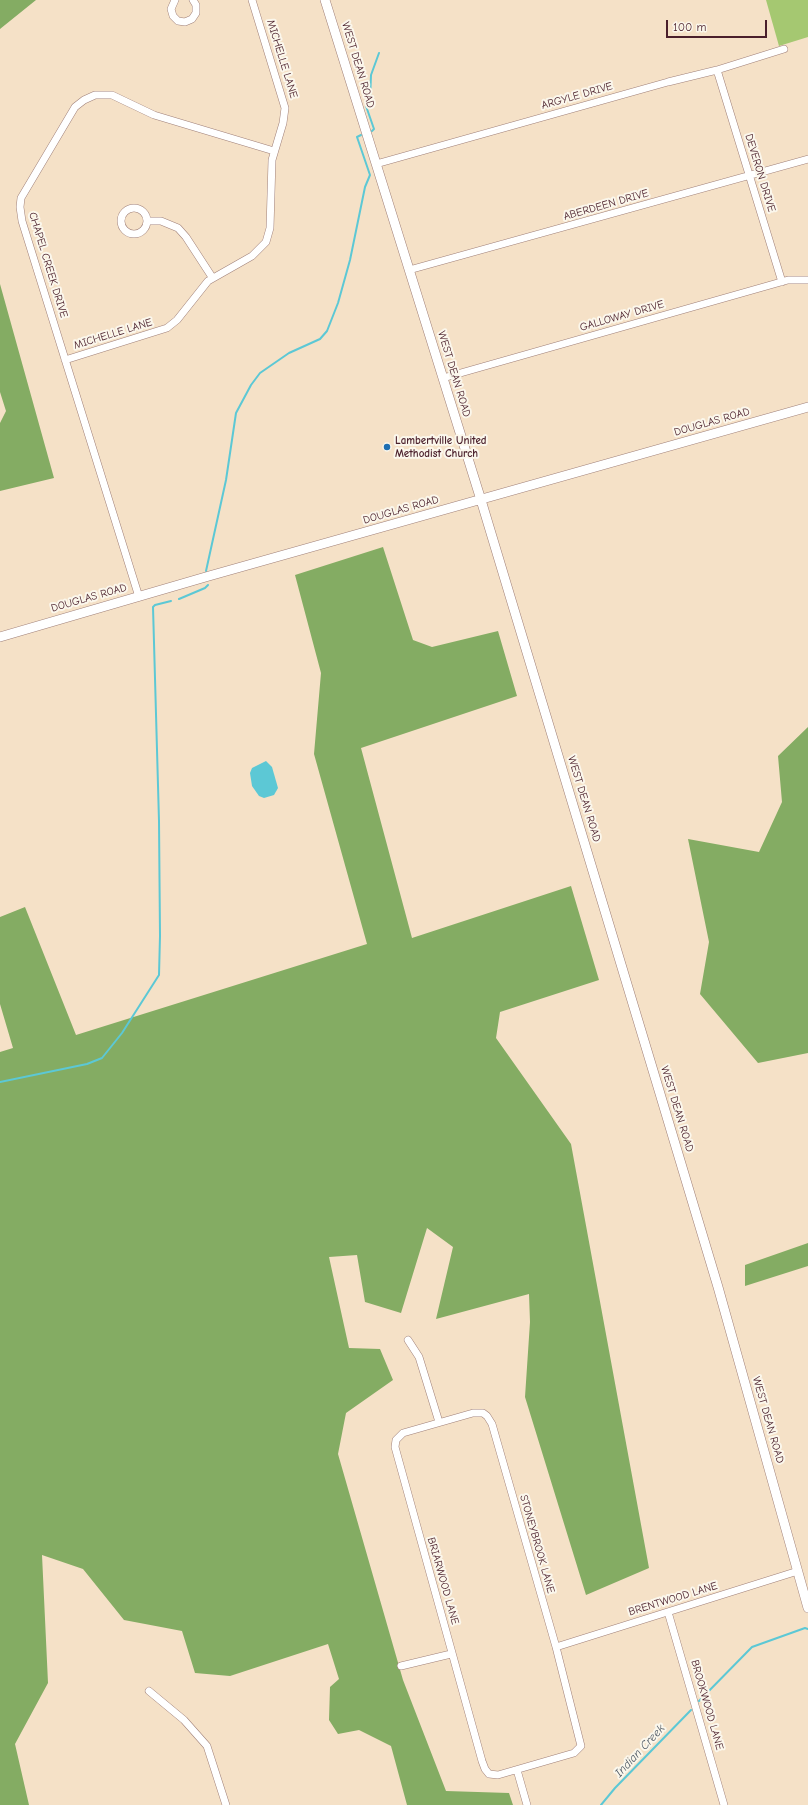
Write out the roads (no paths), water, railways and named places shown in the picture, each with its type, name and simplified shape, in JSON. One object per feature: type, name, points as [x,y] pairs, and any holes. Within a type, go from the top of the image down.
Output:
[{"type":"street","points":[[174,0],[171,6],[171,13],[175,19],[182,22],[188,22],[195,16],[197,9],[195,1]]},
{"type":"street","name":"MICHELLE LANE","points":[[66,360],[167,328],[177,320],[203,286],[212,277],[252,256],[266,242],[270,228],[271,169],[274,151],[284,116],[284,101],[252,0]]},
{"type":"street","name":"WEST DEAN ROAD","points":[[325,0],[481,500],[718,1287],[808,1608]]},
{"type":"street","name":"ARGYLE DRIVE","points":[[376,164],[668,82],[717,70],[784,49]]},
{"type":"street","name":"DEVERON DRIVE","points":[[717,70],[782,282]]},
{"type":"street","name":"CHAPEL CREEK DRIVE","points":[[139,596],[22,221],[20,207],[21,198],[72,112],[79,103],[95,95],[112,95],[154,115],[274,151]]},
{"type":"street","name":"ABERDEEN DRIVE","points":[[409,270],[808,159]]},
{"type":"street","points":[[147,221],[161,221],[178,228],[186,237],[212,277]]},
{"type":"street","name":"GALLOWAY DRIVE","points":[[443,378],[782,282],[794,279],[808,280]]},
{"type":"street","name":"DOUGLAS ROAD","points":[[0,636],[808,408]]},
{"type":"street","points":[[408,1340],[419,1357],[439,1422]]},
{"type":"street","name":"STONEYBROOK LANE","points":[[439,1422],[473,1413],[483,1413],[492,1424],[556,1647],[581,1746],[574,1753],[517,1770],[498,1775],[489,1774],[488,1772]]},
{"type":"street","name":"BRIARWOOD LANE","points":[[439,1422],[403,1433],[396,1440],[395,1447],[451,1654],[482,1761],[488,1772]]},
{"type":"street","name":"BRENTWOOD LANE","points":[[556,1647],[798,1571]]},
{"type":"street","name":"BROOKWOOD LANE","points":[[668,1612],[724,1805]]},
{"type":"street","points":[[401,1666],[451,1654]]},
{"type":"street","points":[[149,1691],[184,1720],[207,1746],[226,1805]]},
{"type":"street","points":[[517,1770],[527,1805]]},
{"type":"water","points":[[266,761],[272,767],[278,788],[274,795],[264,798],[259,796],[252,786],[250,773],[252,768]]},
{"type":"waterway","points":[[372,131],[374,129],[366,106],[370,101],[371,75],[379,53]]},
{"type":"waterway","points":[[206,571],[226,480],[236,413],[251,385],[260,373],[289,353],[320,339],[327,331],[338,303],[350,260],[365,187],[370,175],[357,137],[361,135]]},
{"type":"waterway","points":[[179,599],[205,588],[208,585]]},
{"type":"waterway","points":[[0,1082],[87,1064],[102,1058],[122,1033],[159,975],[159,821],[153,607],[155,605],[171,601]]},
{"type":"waterway","name":"Indian Creek","points":[[699,1701],[752,1647],[805,1628],[808,1629]]},
{"type":"waterway","name":"Indian Creek","points":[[601,1805],[615,1788],[691,1710]]},
{"type":"place","name":"Lambertville United Methodist Church","points":[[387,447]]}]
